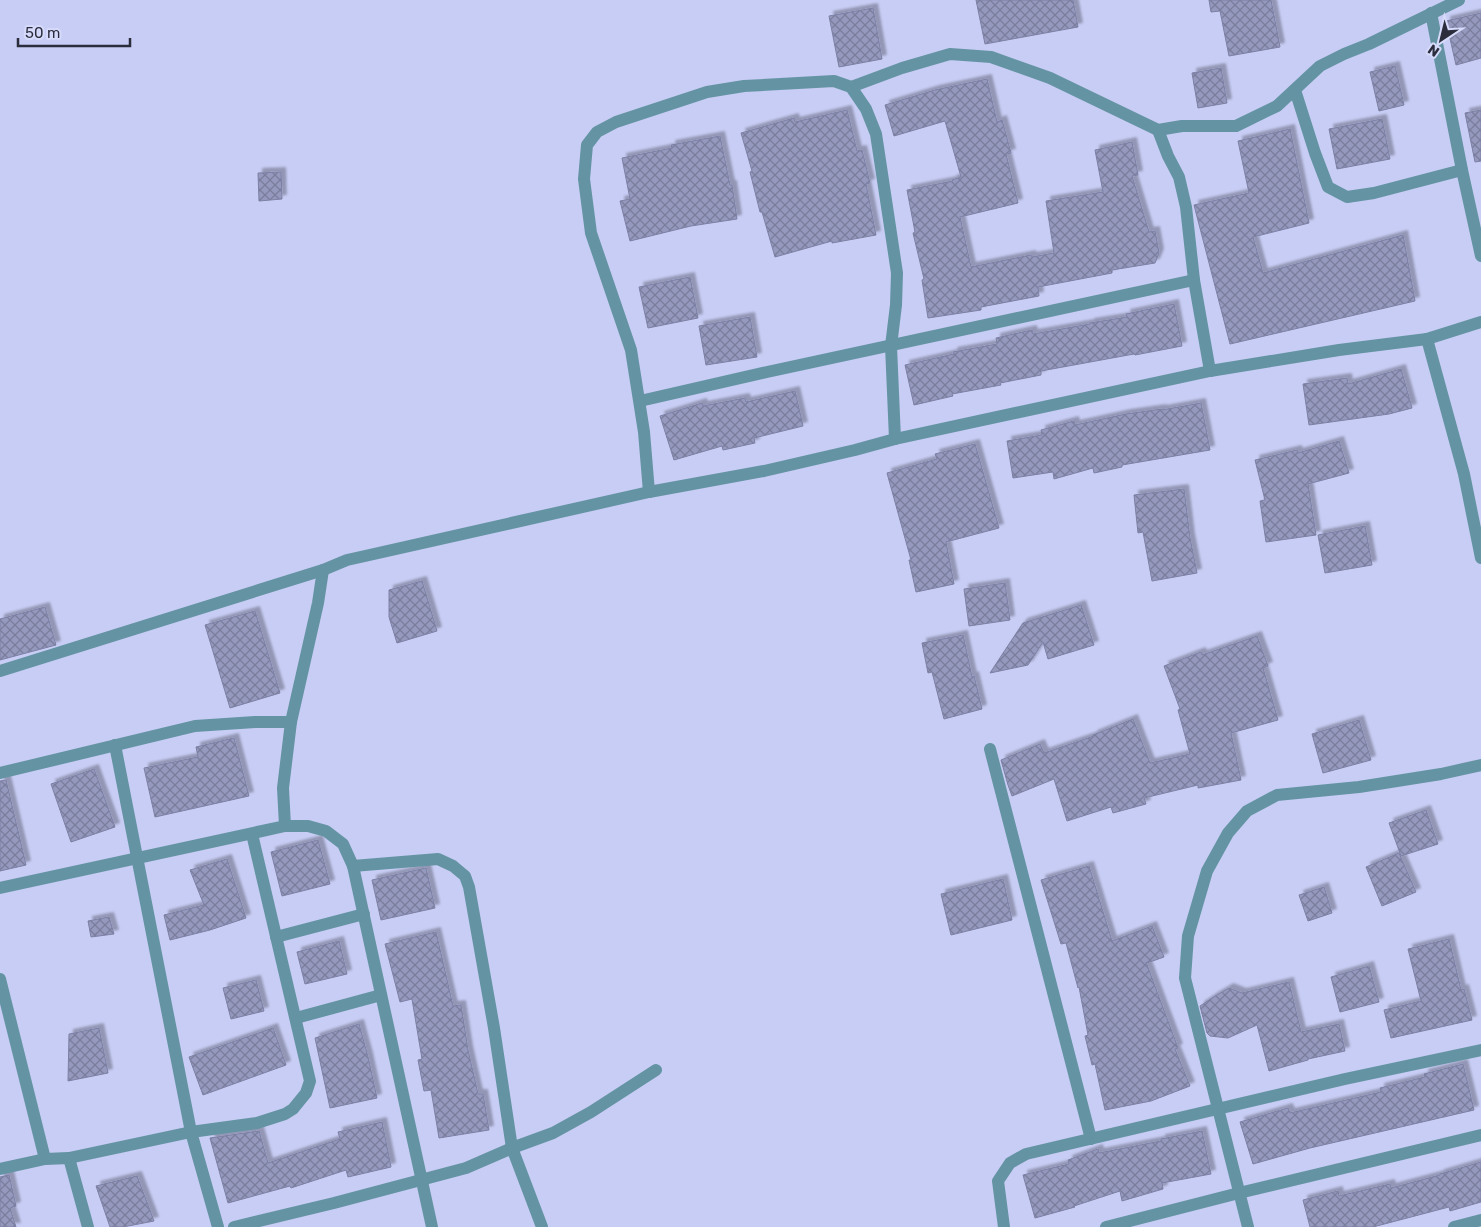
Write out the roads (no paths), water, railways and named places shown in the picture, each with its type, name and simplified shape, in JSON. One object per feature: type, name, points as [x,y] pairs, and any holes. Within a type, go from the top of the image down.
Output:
[{"type":"street","points":[[851,88],[902,68],[950,54],[992,57],[1050,78],[1158,130],[1182,126],[1236,126],[1277,106],[1320,66],[1459,0]]},
{"type":"street","points":[[1431,13],[1481,256]]},
{"type":"street","points":[[649,492],[644,432],[631,350],[591,233],[584,179],[587,145],[597,132],[616,122],[715,91],[744,86],[834,81],[851,88],[866,109],[876,134],[896,274],[896,305],[891,346],[895,439]]},
{"type":"street","points":[[1296,90],[1315,153],[1328,187],[1347,197],[1374,193],[1462,170]]},
{"type":"street","points":[[1158,130],[1179,177],[1186,207],[1194,280],[1210,371]]},
{"type":"street","points":[[640,401],[1194,280]]},
{"type":"street","points":[[0,671],[323,570],[347,560],[649,492],[764,471],[895,439],[1210,371],[1348,349],[1427,339],[1481,322]]},
{"type":"street","points":[[1427,339],[1478,525],[1481,558]]},
{"type":"street","points":[[285,826],[283,788],[291,722],[318,603],[323,570]]},
{"type":"street","points":[[0,773],[195,726],[254,722],[291,722]]},
{"type":"street","points":[[115,745],[191,1132],[218,1227]]},
{"type":"street","points":[[990,749],[1091,1138]]},
{"type":"street","points":[[1248,1227],[1185,978],[1188,936],[1207,871],[1228,833],[1247,811],[1277,795],[1359,787],[1441,774],[1481,765]]},
{"type":"street","points":[[0,888],[285,826],[308,826],[326,831],[343,844],[353,866],[432,1227]]},
{"type":"street","points":[[0,1169],[45,1159],[69,1158],[191,1132],[257,1123],[286,1114],[306,1093],[310,1081],[252,834]]},
{"type":"street","points":[[353,866],[438,859],[454,866],[465,876],[469,886],[494,1028],[512,1148],[542,1227]]},
{"type":"street","points":[[276,937],[364,914]]},
{"type":"street","points":[[0,979],[45,1159]]},
{"type":"street","points":[[296,1018],[382,995]]},
{"type":"street","points":[[1004,1227],[998,1181],[1010,1163],[1026,1154],[1345,1078],[1481,1050]]},
{"type":"street","points":[[234,1227],[334,1204],[466,1168],[553,1132],[591,1112],[656,1070]]},
{"type":"street","points":[[1106,1227],[1481,1135]]},
{"type":"street","points":[[69,1158],[88,1227]]},
{"type":"street","points":[[1454,1227],[1481,1220]]}]
